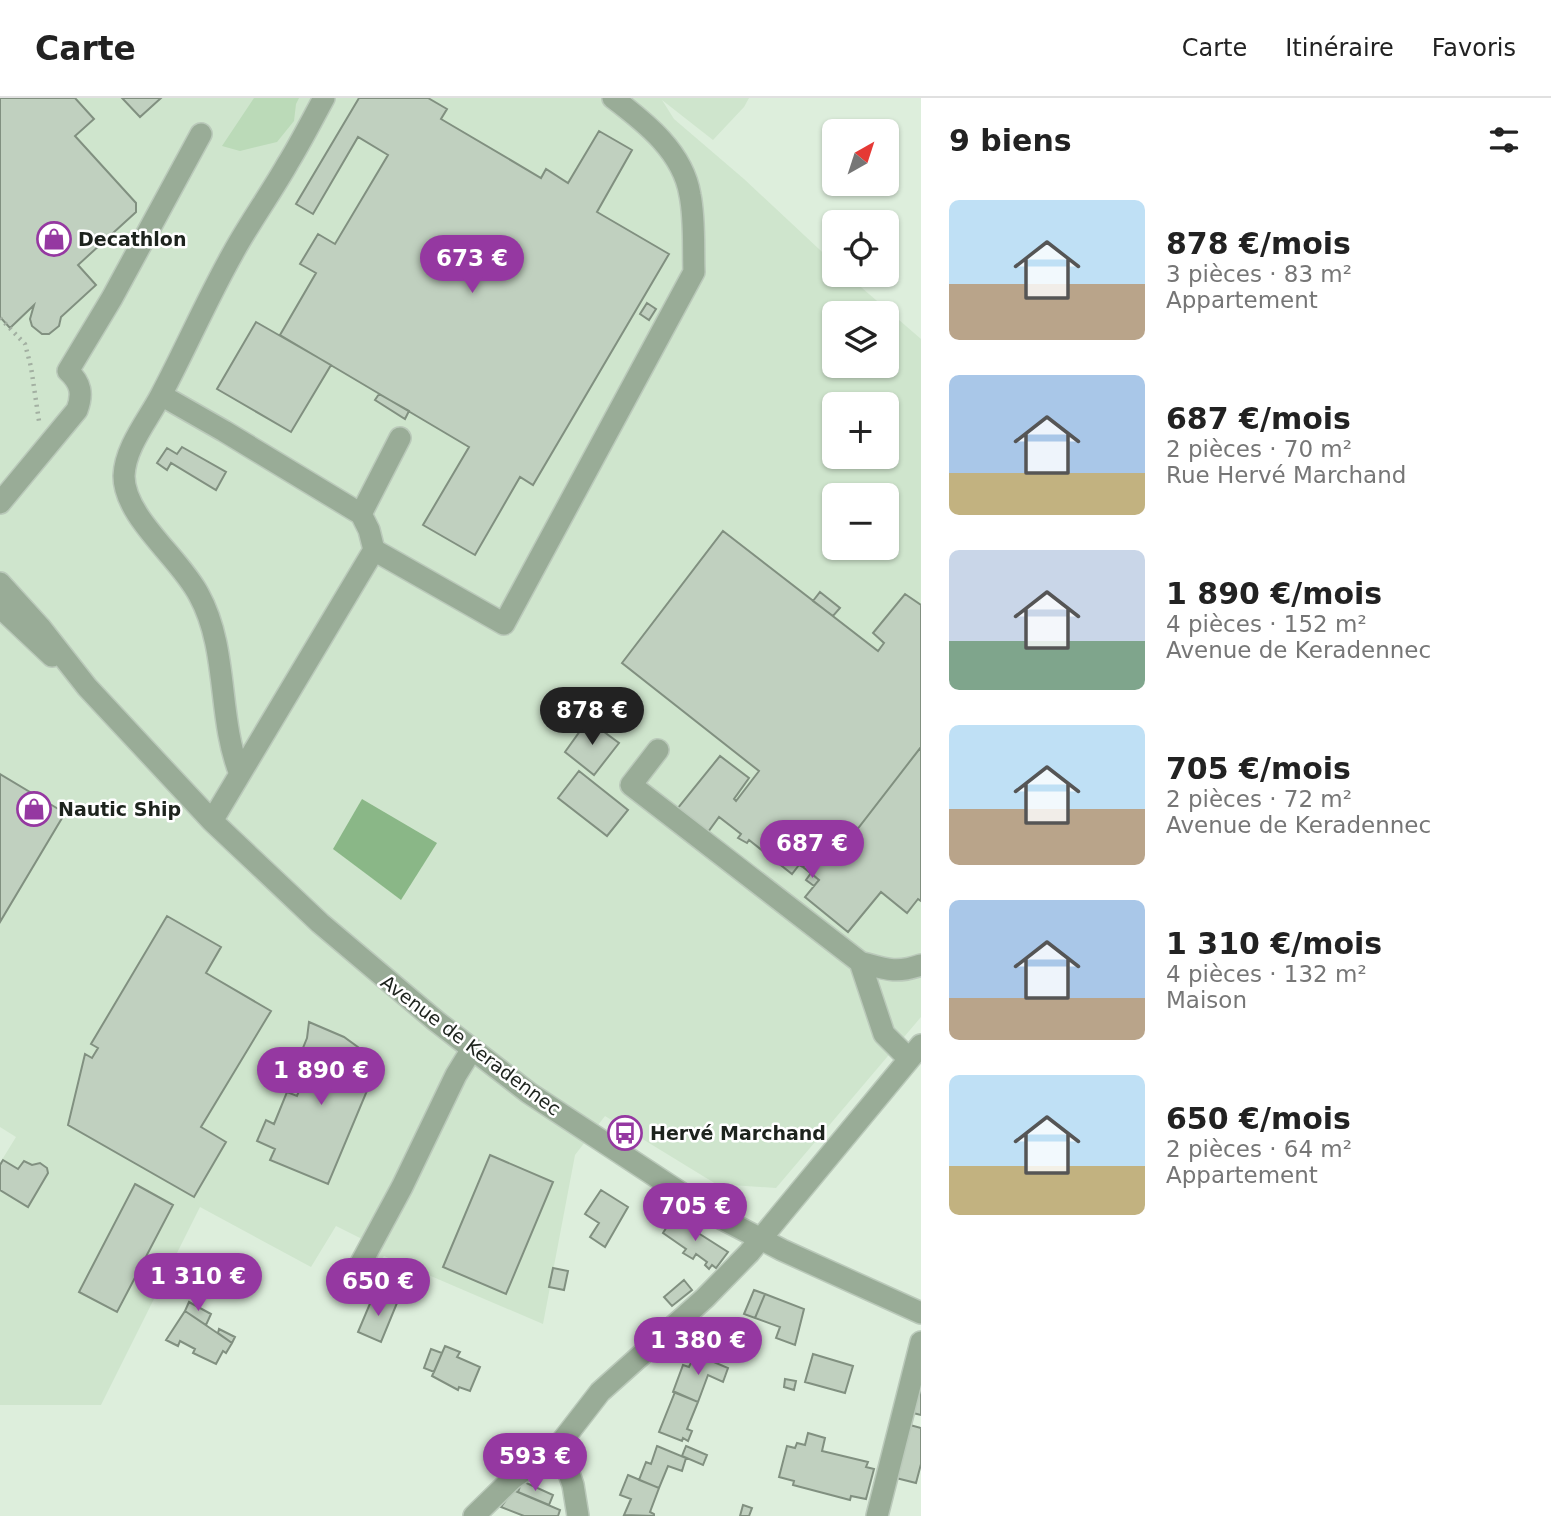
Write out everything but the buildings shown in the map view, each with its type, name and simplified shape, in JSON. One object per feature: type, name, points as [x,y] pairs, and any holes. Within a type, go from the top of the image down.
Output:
[{"type":"street","points":[[240,774],[231,746],[221,667],[208,613],[182,567],[143,524],[127,492],[124,478],[126,463],[136,439],[232,253],[288,164],[324,98]]},
{"type":"street","points":[[374,550],[504,624],[694,272],[691,202],[684,171],[673,153],[656,135],[613,98]]},
{"type":"street","points":[[0,503],[77,410],[81,398],[80,387],[68,371],[112,298],[201,134]]},
{"type":"street","points":[[161,395],[361,514],[374,550],[212,821]]},
{"type":"street","points":[[361,514],[400,438]]},
{"type":"street","name":"Avenue de Keradennec","points":[[0,583],[40,627],[88,687],[212,821],[370,967],[472,1049],[529,1093],[713,1214],[760,1239],[921,1313]]},
{"type":"street","name":"Avenue de Keradennec","points":[[0,607],[27,635],[88,687]]},
{"type":"street","points":[[658,750],[631,785],[860,962],[890,971],[903,971],[921,965]]},
{"type":"street","points":[[474,1516],[512,1479],[559,1445],[600,1392],[712,1292],[760,1239],[915,1052],[884,1034],[860,962]]},
{"type":"street","points":[[361,1263],[402,1188],[450,1086],[472,1049]]},
{"type":"street","points":[[877,1516],[921,1342]]},
{"type":"street","points":[[559,1445],[570,1474],[578,1516]]},
{"type":"path","points":[[0,318],[24,344],[40,429]]},
{"type":"shaded area","points":[[0,98],[749,98],[713,140],[662,100],[674,119],[744,179],[822,252],[822,287],[861,287],[877,301],[822,301],[822,378],[899,378],[899,320],[921,339],[921,1017],[776,1188],[716,1184],[605,1116],[575,1155],[543,1324],[384,1256],[371,1272],[351,1261],[362,1239],[336,1226],[311,1267],[200,1207],[101,1405],[0,1405],[0,1163],[16,1137],[0,1127]]},
{"type":"shaded area","points":[[254,98],[299,98],[294,121],[277,142],[240,151],[222,146]]},
{"type":"shaded area","points":[[362,799],[437,843],[401,900],[333,849]]},
{"type":"place","name":"Decathlon","points":[[54,239]]},
{"type":"place","name":"Nautic Ship","points":[[34,809]]},
{"type":"place","name":"Hervé Marchand","points":[[625,1133]]}]
